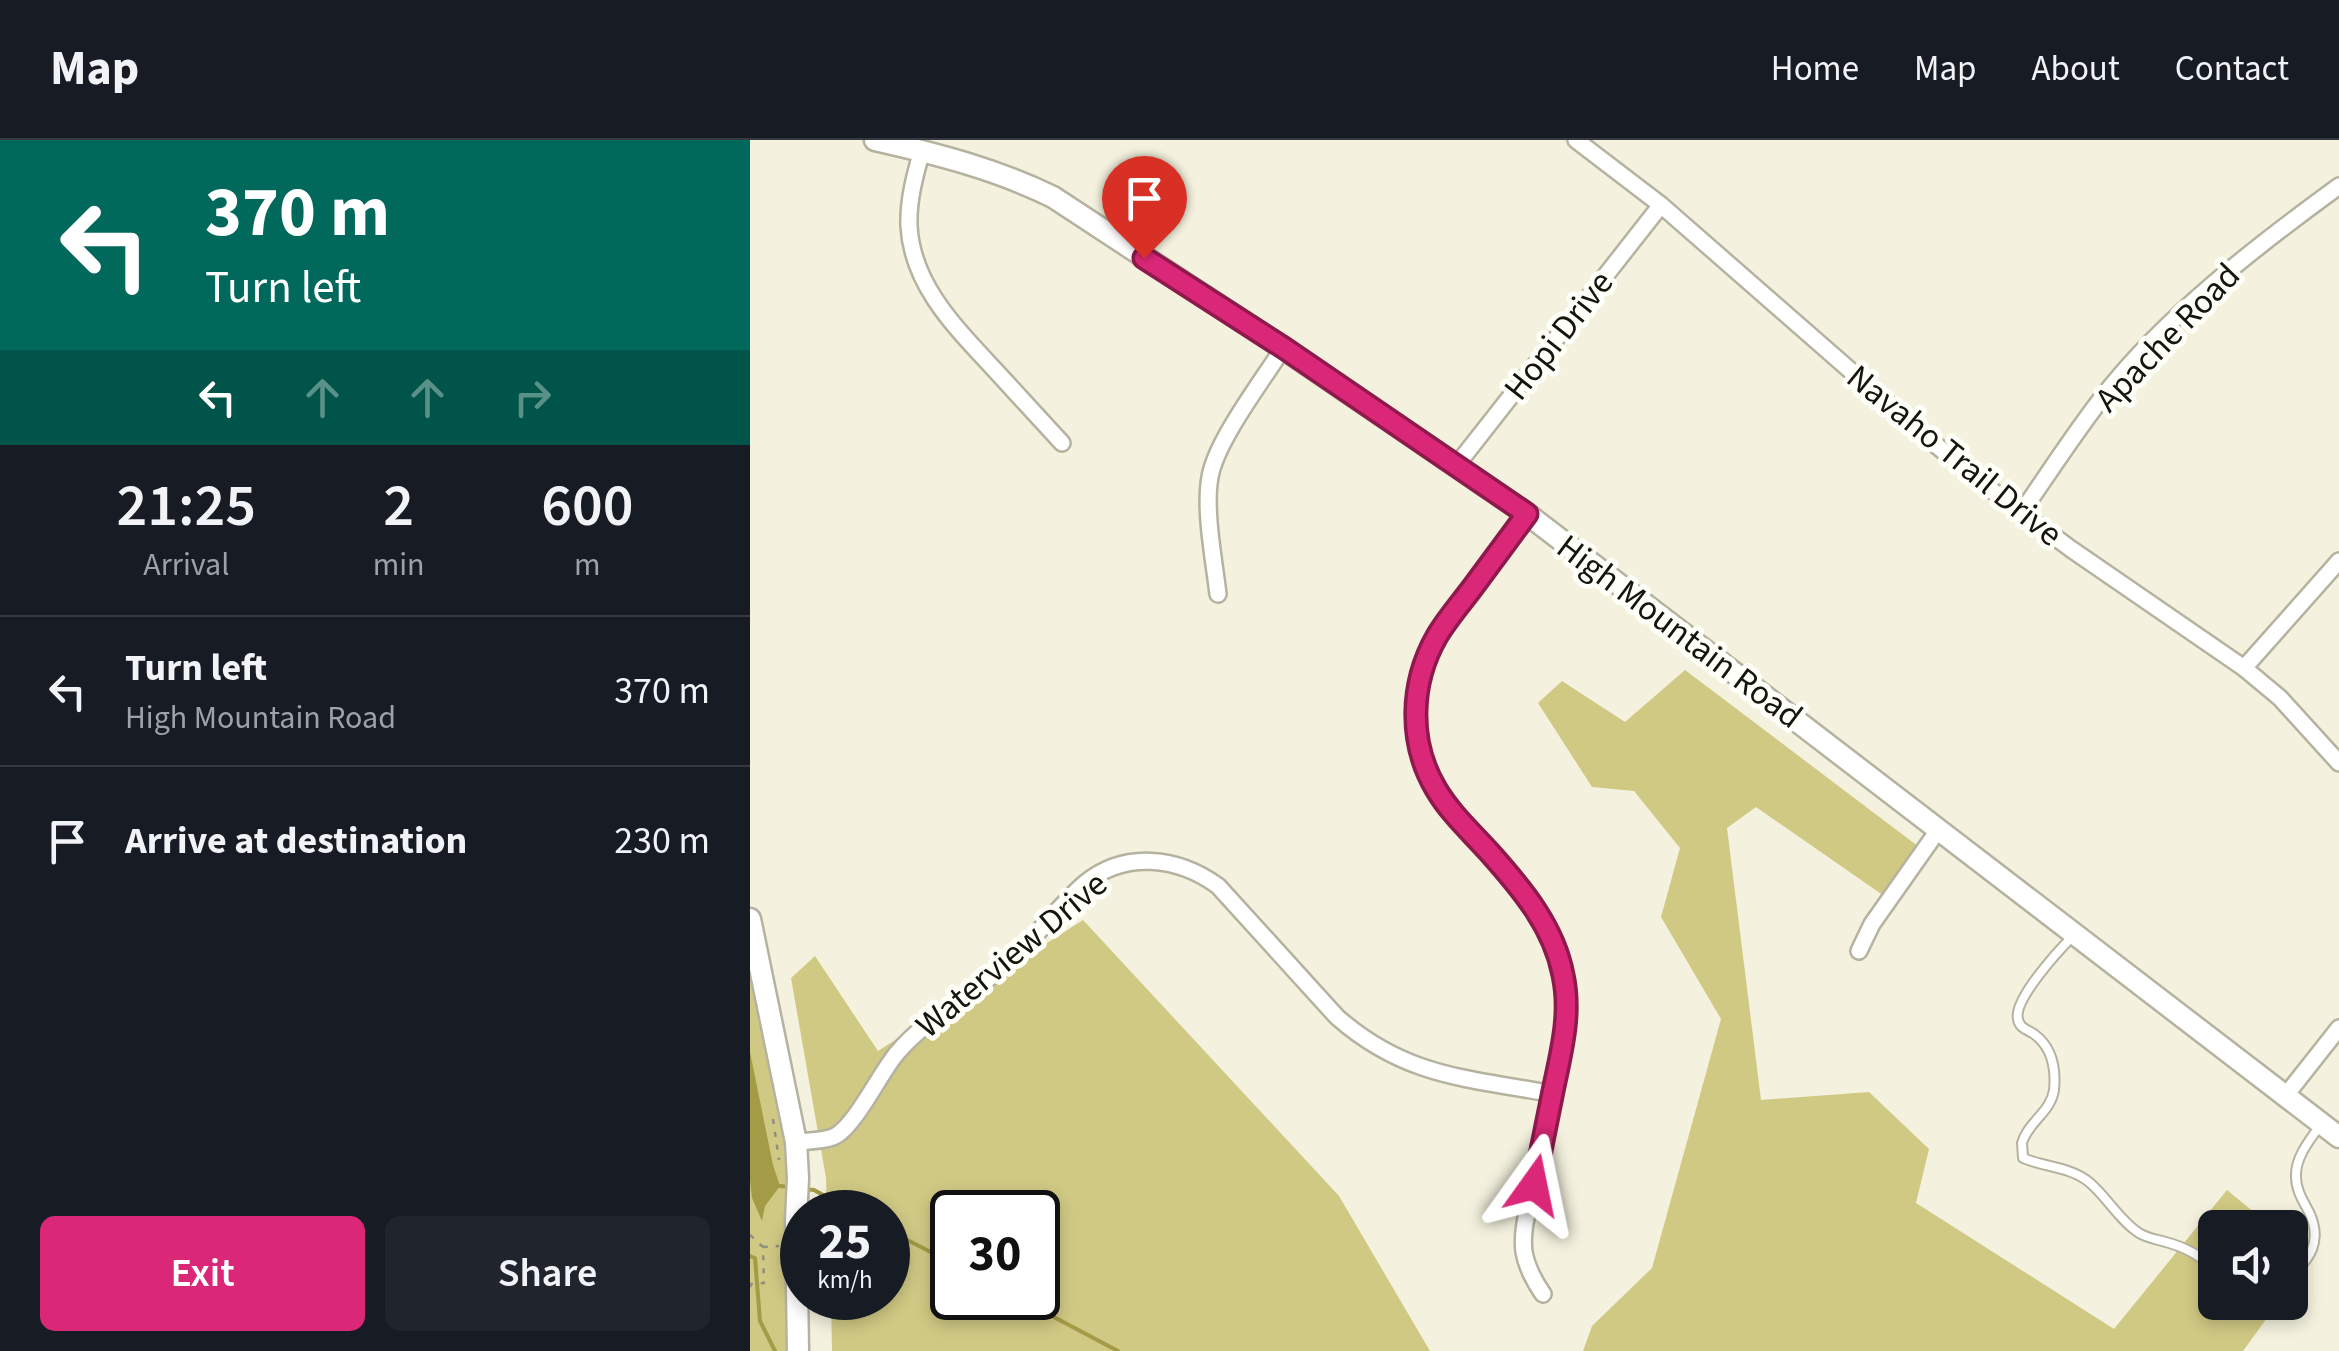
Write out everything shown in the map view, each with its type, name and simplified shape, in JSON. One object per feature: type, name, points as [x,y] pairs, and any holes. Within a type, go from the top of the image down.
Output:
[{"type":"main road","name":"High Mountain Road","points":[[875,140],[986,168],[1020,181],[1284,348],[1527,514],[2339,1137]]},
{"type":"main road","points":[[750,919],[796,1142],[798,1351]]},
{"type":"street","name":"Navaho Trail Drive","points":[[1576,140],[1660,205],[1931,441],[2020,513],[2244,668],[2280,698],[2339,763]]},
{"type":"street","points":[[922,150],[909,211],[913,250],[922,276],[950,322],[1062,443]]},
{"type":"street","name":"Apache Road","points":[[2020,513],[2106,393],[2149,346],[2242,259],[2339,186]]},
{"type":"street","name":"Hopi Drive","points":[[1456,466],[1660,205]]},
{"type":"street","points":[[1218,594],[1208,495],[1210,474],[1223,443],[1284,348]]},
{"type":"street","points":[[1527,514],[1439,632],[1421,673],[1416,722],[1419,746],[1435,787],[1536,910],[1558,953],[1564,977],[1566,1025],[1524,1232],[1527,1264],[1543,1294]]},
{"type":"street","points":[[2244,668],[2339,561]]},
{"type":"street","points":[[1860,951],[1872,924],[1939,829]]},
{"type":"street","name":"Waterview Drive","points":[[796,1142],[832,1138],[852,1124],[878,1078],[917,1032],[1000,970],[1084,884],[1102,872],[1154,860],[1202,874],[1218,886],[1338,1017],[1381,1050],[1436,1073],[1552,1094]]},
{"type":"street","points":[[2286,1095],[2339,1028]]},
{"type":"lane","points":[[2075,934],[2031,986],[2017,1014],[2022,1028],[2044,1043],[2055,1076],[2053,1097],[2022,1143],[2023,1158],[2088,1180],[2141,1234],[2185,1247],[2198,1256]]},
{"type":"lane","points":[[2307,1210],[2296,1179],[2297,1165],[2322,1123]]},
{"type":"lane","points":[[2308,1212],[2315,1232],[2313,1252],[2308,1257]]},
{"type":"path","points":[[750,1234],[763,1247],[764,1283],[750,1286]]},
{"type":"path","points":[[763,1247],[780,1246]]},
{"type":"shaded area","points":[[1685,670],[1923,850],[1887,898],[1756,807],[1727,828],[1761,1100],[1869,1092],[1929,1149],[1916,1203],[2114,1329],[2198,1226],[2198,1320],[2266,1320],[2243,1351],[1583,1351],[1592,1326],[1652,1268],[1721,1019],[1661,917],[1680,848],[1634,791],[1592,787],[1538,703],[1562,681],[1625,722]]},
{"type":"shaded area","points":[[750,919],[794,1130],[795,1190],[780,1190],[780,1320],[797,1320],[798,1351],[750,1351]]},
{"type":"shaded area","points":[[1083,920],[1339,1196],[1430,1351],[832,1351],[831,1320],[910,1320],[910,1190],[826,1190],[791,978],[815,956],[878,1051]]},
{"type":"shaded area","points":[[750,1052],[780,1186],[765,1206],[762,1221],[752,1198],[750,1180]]},
{"type":"shaded area","points":[[2227,1190],[2251,1210],[2211,1210]]},
{"type":"waterway","points":[[780,1186],[791,1187]]},
{"type":"waterway","points":[[805,1189],[814,1190]]},
{"type":"waterway","points":[[910,1241],[930,1252]]},
{"type":"waterway","points":[[750,1256],[755,1258],[760,1321],[775,1351]]},
{"type":"waterway","points":[[1060,1320],[1118,1351]]},
{"type":"route","points":[[1144,258],[1527,514],[1439,632],[1421,673],[1416,722],[1419,746],[1435,787],[1536,910],[1558,953],[1564,977],[1566,1025],[1534,1185]]}]
